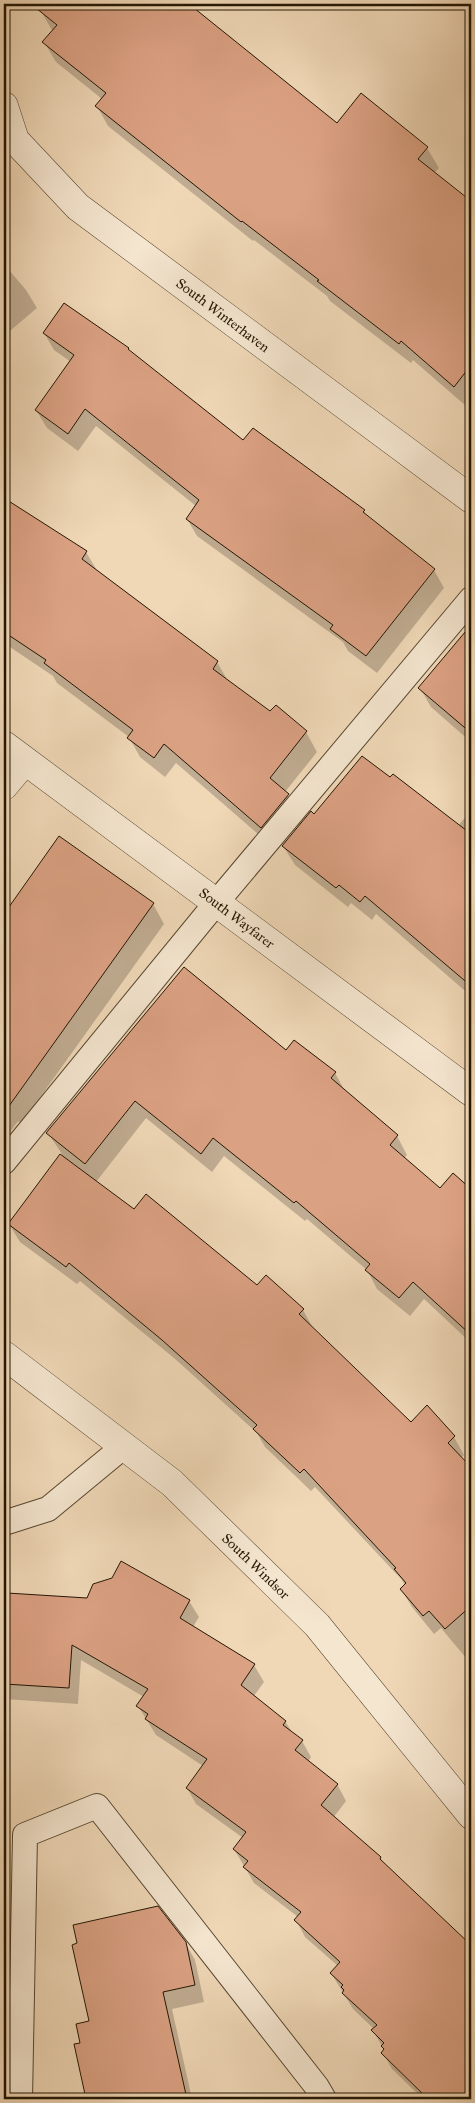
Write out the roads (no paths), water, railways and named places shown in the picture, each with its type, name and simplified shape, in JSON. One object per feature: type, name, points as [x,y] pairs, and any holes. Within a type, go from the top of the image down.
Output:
[{"type":"street","name":"South Winterhaven","points":[[4,106],[15,140],[78,207],[471,499]]},
{"type":"street","name":"South Wayfarer","points":[[14,753],[471,1092]]},
{"type":"street","points":[[4,786],[14,753]]},
{"type":"street","name":"South Windsor","points":[[4,1355],[172,1483],[317,1624],[471,1815]]},
{"type":"lane","points":[[4,1162],[216,903],[471,599]]},
{"type":"lane","points":[[4,1523],[48,1509],[123,1447]]},
{"type":"lane","points":[[20,2099],[24,1835],[97,1806],[318,2087],[324,2099]]}]
